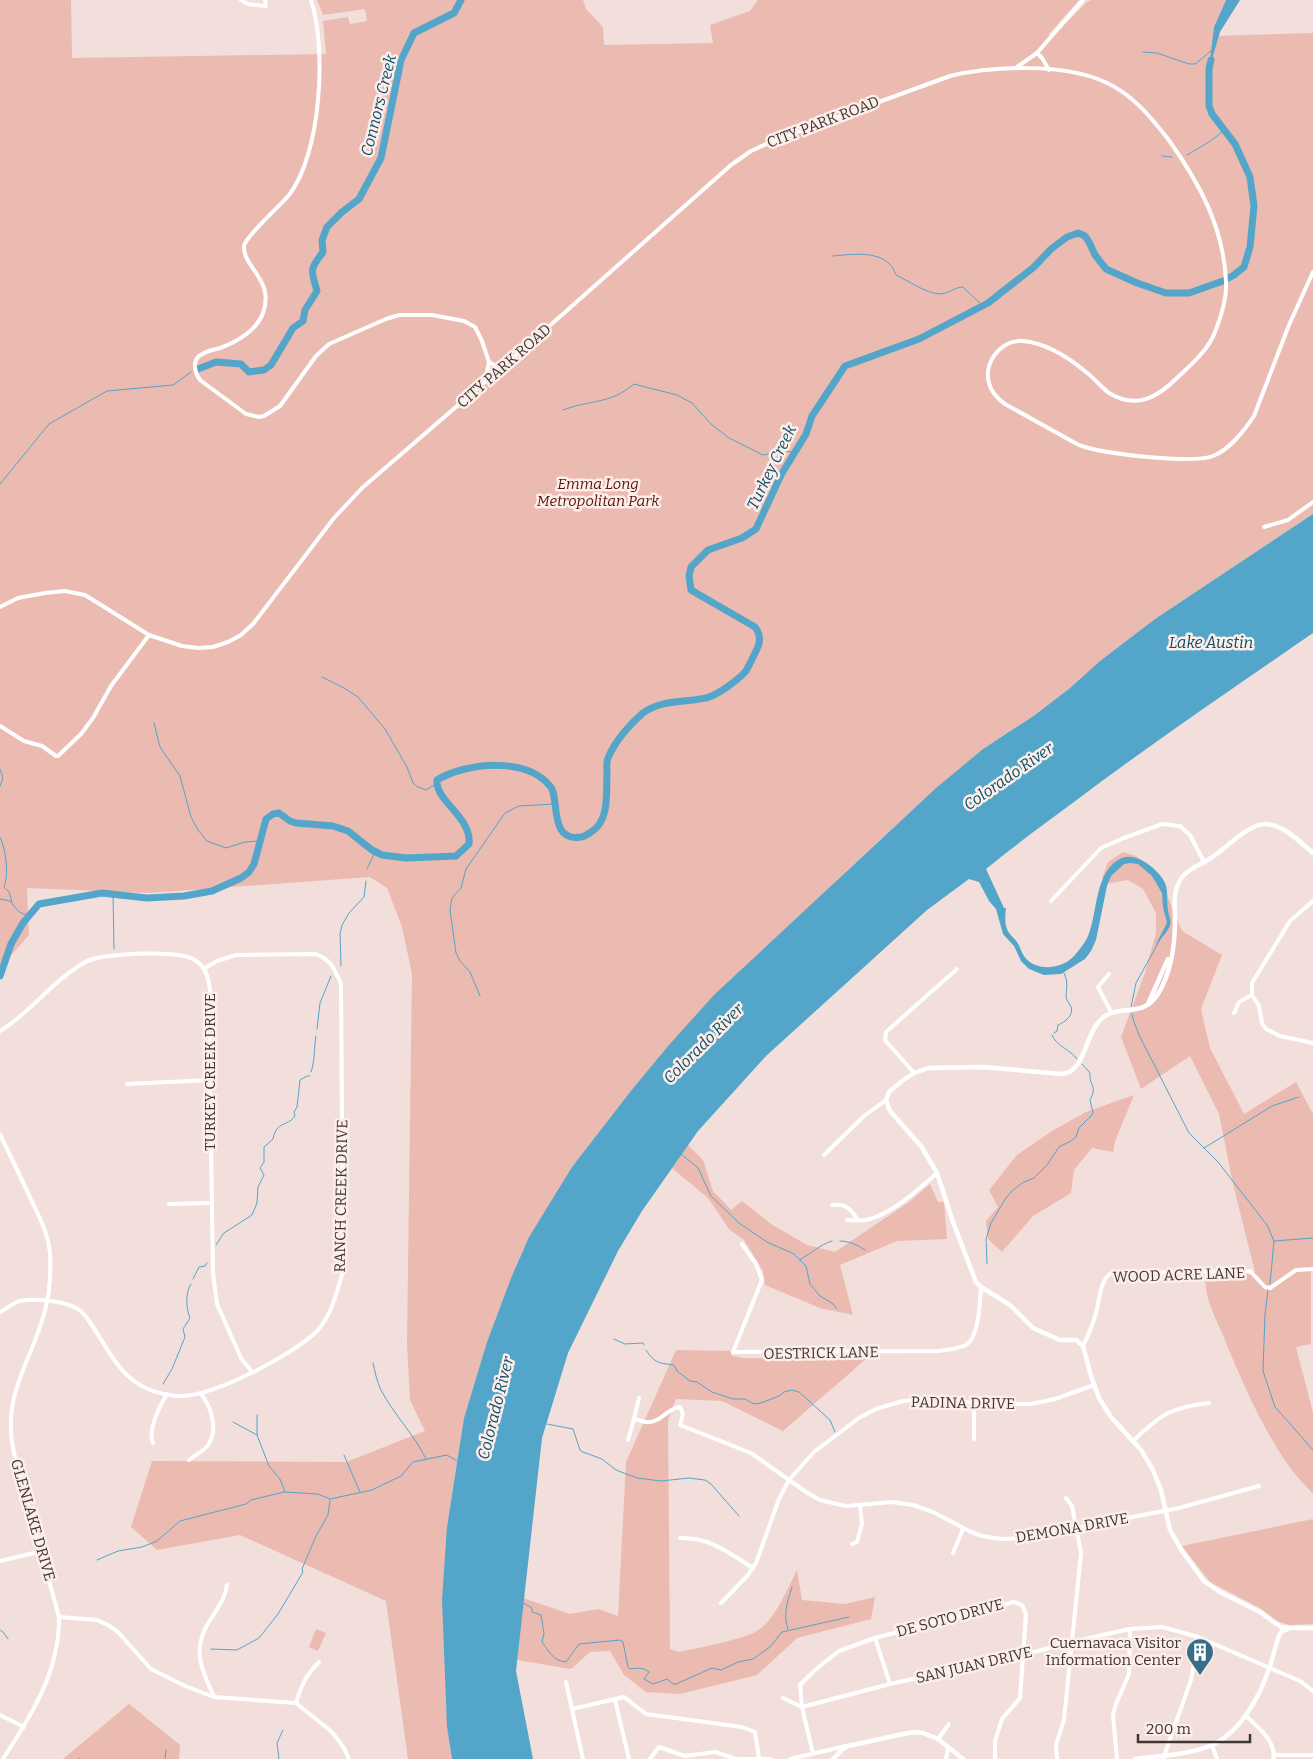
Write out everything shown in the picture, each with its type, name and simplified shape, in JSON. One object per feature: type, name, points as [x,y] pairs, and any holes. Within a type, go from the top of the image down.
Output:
[{"type":"street","points":[[241,0],[248,4],[266,6],[265,0]]},
{"type":"street","points":[[311,0],[315,10],[320,46],[320,76],[318,100],[307,160],[300,178],[290,195],[248,238],[244,246],[246,256],[264,289],[266,297],[264,310],[258,323],[247,333],[226,346],[198,357],[195,365],[196,376],[246,414],[264,416],[280,406],[316,356],[329,344],[386,319],[406,315],[432,316],[464,321],[473,325],[482,341],[489,362],[485,383]]},
{"type":"street","points":[[1015,68],[1027,62],[1037,53],[1083,0]]},
{"type":"street","points":[[1037,53],[1049,70]]},
{"type":"street","name":"CITY PARK ROAD","points":[[0,607],[29,595],[56,591],[74,592],[93,599],[149,634],[182,646],[204,648],[228,642],[247,630],[271,602],[334,518],[352,498],[401,453],[501,369],[726,169],[747,153],[793,133],[950,76],[1015,68],[1049,70],[1084,75],[1104,81],[1124,92],[1149,116],[1180,155],[1201,189],[1218,233],[1226,283],[1224,301],[1215,334],[1182,374],[1156,396],[1141,400],[1123,399],[1108,392],[1087,372],[1042,345],[1019,341],[1005,346],[994,356],[988,372],[988,378],[991,388],[1005,404],[1086,449],[1105,453],[1184,459],[1199,459],[1218,454],[1234,440],[1254,416],[1289,325],[1313,272]]},
{"type":"street","points":[[489,362],[501,369]]},
{"type":"street","points":[[1264,527],[1288,520],[1313,502]]},
{"type":"street","points":[[0,726],[24,741],[42,746],[58,756],[80,734],[92,718],[111,686],[149,634]]},
{"type":"street","points":[[1052,900],[1101,848],[1162,824],[1180,826],[1190,835],[1204,862]]},
{"type":"street","points":[[824,1154],[864,1116],[886,1100],[886,1096],[894,1087],[922,1069],[966,1066],[1066,1074],[1078,1066],[1093,1030],[1102,1017],[1111,1012],[1135,1010],[1147,1005],[1172,950],[1175,931],[1176,889],[1179,880],[1185,874],[1250,830],[1264,824],[1277,826],[1313,853]]},
{"type":"street","points":[[1313,901],[1299,912],[1286,927],[1252,983],[1252,995],[1259,1006],[1262,1023],[1266,1029],[1280,1036],[1313,1043]]},
{"type":"street","points":[[0,1031],[19,1018],[76,968],[94,959],[161,953],[186,956],[194,959],[205,968]]},
{"type":"street","name":"RANCH CREEK DRIVE","points":[[0,1312],[18,1302],[48,1300],[76,1308],[84,1314],[96,1330],[113,1360],[125,1373],[148,1389],[178,1396],[206,1393],[252,1372],[298,1346],[317,1330],[330,1313],[343,1272],[340,984],[330,962],[324,957],[315,954],[236,954],[205,968]]},
{"type":"street","name":"TURKEY CREEK DRIVE","points":[[205,968],[210,989],[213,1272],[217,1304],[241,1358],[252,1372]]},
{"type":"street","points":[[914,1073],[885,1040],[886,1032],[957,969]]},
{"type":"street","points":[[1109,974],[1098,987],[1111,1012]]},
{"type":"street","points":[[1234,1013],[1240,1002],[1252,995]]},
{"type":"street","points":[[127,1084],[210,1080]]},
{"type":"street","points":[[886,1100],[894,1115],[921,1146],[937,1173],[973,1276],[982,1288],[1006,1302],[1028,1324],[1040,1332],[1060,1340],[1076,1340],[1083,1346],[1094,1385],[1105,1408],[1147,1459],[1161,1490],[1170,1530],[1204,1581],[1281,1626],[1313,1628]]},
{"type":"street","name":"GLENLAKE DRIVE","points":[[0,1134],[44,1227],[48,1242],[50,1261],[48,1300],[41,1324],[16,1389],[10,1422],[14,1453],[59,1618],[58,1646],[51,1672],[24,1727],[3,1759]]},
{"type":"street","points":[[847,1220],[866,1220],[897,1205],[912,1196],[937,1173]]},
{"type":"street","points":[[169,1204],[212,1203]]},
{"type":"street","points":[[832,1205],[841,1204],[850,1210],[858,1220]]},
{"type":"street","name":"OESTRICK LANE","points":[[742,1244],[756,1264],[762,1280],[733,1352],[758,1354],[938,1351],[955,1349],[968,1344],[976,1330],[982,1288]]},
{"type":"street","name":"WOOD ACRE LANE","points":[[1083,1346],[1097,1309],[1101,1289],[1106,1277],[1111,1273],[1250,1271],[1265,1287],[1270,1288],[1296,1270],[1313,1270]]},
{"type":"street","name":"PADINA DRIVE","points":[[722,1604],[753,1568],[759,1557],[779,1499],[789,1480],[814,1452],[859,1418],[876,1409],[894,1403],[913,1400],[1032,1404],[1055,1399],[1094,1385]]},
{"type":"street","points":[[189,1460],[207,1447],[213,1429],[206,1399],[200,1393]]},
{"type":"street","points":[[153,1443],[151,1432],[160,1405],[167,1394]]},
{"type":"street","points":[[628,1440],[639,1398]]},
{"type":"street","points":[[974,1403],[974,1439]]},
{"type":"street","points":[[1133,1441],[1157,1419],[1171,1411],[1194,1404],[1210,1403]]},
{"type":"street","name":"DEMONA DRIVE","points":[[634,1419],[647,1423],[656,1421],[673,1408],[680,1407],[683,1414],[680,1425],[751,1453],[820,1500],[837,1505],[892,1502],[913,1505],[933,1512],[982,1536],[1013,1539],[1077,1528],[1193,1505],[1259,1486]]},
{"type":"street","points":[[1057,1759],[1056,1745],[1064,1720],[1081,1560],[1081,1549],[1072,1506],[1066,1498]]},
{"type":"street","points":[[852,1544],[857,1542],[860,1535],[862,1524],[860,1504]]},
{"type":"street","points":[[953,1553],[963,1528]]},
{"type":"street","points":[[680,1538],[693,1537],[707,1541],[753,1568]]},
{"type":"street","points":[[0,1561],[42,1551]]},
{"type":"street","points":[[214,1697],[200,1666],[198,1647],[204,1629],[225,1597],[227,1585]]},
{"type":"street","name":"DE SOTO DRIVE","points":[[813,1754],[802,1707],[800,1685],[839,1651],[875,1638],[1014,1602],[1022,1605],[1026,1614],[1020,1698],[1002,1719],[995,1741],[995,1759]]},
{"type":"street","points":[[59,1618],[97,1620],[108,1625],[118,1632],[151,1669],[185,1686],[214,1697],[296,1703],[332,1732],[344,1748],[349,1759]]},
{"type":"street","name":"SAN JUAN DRIVE","points":[[802,1707],[890,1684],[1023,1655],[1072,1642],[1130,1630],[1162,1627],[1198,1637],[1300,1681],[1313,1691]]},
{"type":"street","points":[[1135,1759],[1163,1757],[1191,1751],[1212,1745],[1231,1732],[1245,1715],[1269,1668],[1279,1636],[1282,1631],[1290,1628]]},
{"type":"street","points":[[1117,1759],[1113,1715],[1130,1674],[1130,1630]]},
{"type":"street","points":[[1163,1757],[1191,1680],[1198,1637]]},
{"type":"street","points":[[875,1638],[890,1684]]},
{"type":"street","points":[[296,1703],[304,1680],[319,1662]]},
{"type":"street","points":[[566,1682],[582,1759]]},
{"type":"street","points":[[572,1709],[624,1697],[646,1714],[742,1727],[755,1732],[759,1758]]},
{"type":"street","points":[[783,1698],[802,1707]]},
{"type":"street","points":[[615,1700],[629,1759]]},
{"type":"street","points":[[0,1715],[24,1727]]},
{"type":"street","points":[[1245,1715],[1267,1736],[1274,1757],[1313,1755]]},
{"type":"street","points":[[938,1739],[949,1724]]},
{"type":"street","points":[[790,1759],[915,1732],[938,1739],[963,1759]]},
{"type":"street","points":[[1212,1745],[1217,1759]]},
{"type":"street","points":[[832,1759],[848,1746]]},
{"type":"street","points":[[650,1759],[659,1747],[686,1758],[715,1752],[736,1759],[771,1759]]},
{"type":"street","points":[[946,1759],[948,1748]]},
{"type":"green space","name":"Emma Long Metropolitan Park","points":[[0,0],[71,0],[72,58],[326,54],[323,21],[348,17],[350,24],[367,21],[365,9],[323,15],[317,0],[583,0],[586,9],[603,27],[604,45],[713,43],[710,25],[750,11],[758,0],[1079,0],[1048,35],[1054,35],[1091,0],[1226,0],[1214,27],[1213,36],[1313,33],[1313,514],[1155,619],[1100,661],[1070,688],[1035,715],[983,749],[936,788],[842,875],[630,1092],[572,1167],[529,1237],[511,1278],[487,1342],[464,1418],[447,1527],[447,1727],[452,1759],[408,1759],[386,1601],[240,1535],[157,1550],[131,1527],[152,1461],[346,1462],[425,1431],[410,1400],[407,1344],[412,974],[402,927],[387,888],[370,877],[149,893],[27,888],[29,935],[0,968]]},
{"type":"green space","points":[[1123,852],[1136,856],[1149,866],[1163,886],[1182,931],[1222,955],[1201,1009],[1210,1048],[1244,1114],[1296,1082],[1313,1114],[1311,1344],[1296,1347],[1313,1413],[1313,1494],[1289,1466],[1267,1431],[1243,1383],[1213,1312],[1206,1289],[1206,1274],[1245,1273],[1251,1275],[1255,1272],[1233,1184],[1219,1114],[1190,1056],[1141,1089],[1121,1037],[1145,973],[1156,933],[1156,913],[1143,889],[1128,880],[1110,883],[1102,878],[1108,862]]},
{"type":"green space","points":[[1134,1095],[1115,1141],[1113,1152],[1092,1148],[1074,1170],[1071,1193],[1033,1216],[1002,1252],[988,1239],[986,1221],[998,1207],[989,1190],[1017,1155],[1052,1131],[1086,1112]]},
{"type":"green space","points":[[688,1145],[703,1160],[713,1191],[731,1210],[742,1201],[771,1224],[807,1245],[835,1252],[909,1202],[930,1184],[938,1202],[944,1202],[947,1239],[897,1241],[840,1265],[853,1315],[820,1308],[765,1285],[763,1271],[744,1240],[729,1229],[708,1198],[672,1168]]},
{"type":"green space","points":[[676,1350],[730,1351],[732,1356],[744,1358],[866,1359],[783,1431],[722,1401],[676,1399],[668,1420],[670,1649],[679,1652],[734,1640],[754,1633],[766,1624],[776,1610],[797,1570],[802,1600],[845,1604],[875,1597],[871,1619],[797,1638],[757,1675],[680,1694],[646,1692],[624,1675],[610,1651],[590,1652],[571,1669],[517,1660],[523,1598],[570,1614],[598,1609],[618,1616],[626,1462]]},
{"type":"green space","points":[[1313,1519],[1313,1624],[1289,1625],[1277,1621],[1260,1608],[1210,1582],[1182,1546]]},
{"type":"green space","points":[[316,1629],[326,1633],[318,1651],[309,1647]]},
{"type":"green space","points":[[129,1704],[180,1745],[179,1759],[63,1759]]},
{"type":"water","points":[[1226,0],[1240,0],[1220,32],[1209,69],[1214,27]]},
{"type":"water","name":"Lake Austin","points":[[1313,514],[1313,633],[1192,716],[1029,835],[986,869],[1004,908],[1006,908],[1005,921],[1008,931],[1017,942],[1023,954],[1028,961],[1034,964],[1054,967],[1067,962],[1085,942],[1091,927],[1098,893],[1106,872],[1122,858],[1128,857],[1141,860],[1158,873],[1165,883],[1167,890],[1167,907],[1170,923],[1155,946],[1167,923],[1162,893],[1152,876],[1138,864],[1124,864],[1111,876],[1107,886],[1096,940],[1091,951],[1085,959],[1061,974],[1044,975],[1029,969],[1021,961],[1014,946],[1003,934],[996,909],[989,901],[979,882],[969,879],[927,910],[766,1056],[698,1131],[642,1211],[618,1251],[568,1353],[542,1438],[516,1671],[533,1759],[452,1759],[447,1727],[442,1600],[447,1527],[464,1418],[487,1342],[511,1278],[529,1237],[572,1167],[630,1092],[714,995],[936,788],[983,749],[1035,715],[1070,688],[1100,661],[1155,619]]},
{"type":"waterway","name":"Connors Creek","points":[[198,369],[216,362],[241,364],[249,372],[264,370],[271,365],[293,328],[303,321],[305,310],[317,291],[312,270],[323,252],[322,240],[327,227],[359,199],[381,158],[401,60],[414,33],[454,13],[461,0]]},
{"type":"waterway","points":[[1143,52],[1157,53],[1189,64],[1195,64],[1211,51]]},
{"type":"waterway","name":"Turkey Creek","points":[[0,976],[11,944],[23,923],[39,904],[102,893],[147,898],[184,896],[212,891],[241,878],[249,872],[254,864],[266,819],[273,814],[279,813],[296,823],[333,826],[348,831],[372,850],[382,855],[406,858],[456,856],[469,844],[468,834],[460,817],[442,795],[438,788],[437,780],[464,769],[496,765],[526,770],[550,786],[553,791],[559,826],[564,833],[571,837],[581,837],[591,832],[601,821],[606,806],[607,760],[623,733],[633,722],[649,709],[667,703],[703,699],[713,695],[729,686],[746,671],[758,646],[759,635],[755,627],[691,590],[689,576],[691,567],[708,550],[742,538],[756,529],[781,475],[806,434],[812,416],[845,366],[919,339],[988,303],[1034,267],[1051,249],[1067,237],[1078,233],[1085,236],[1095,255],[1106,269],[1166,293],[1189,293],[1223,281],[1244,267],[1250,247],[1254,206],[1250,177],[1235,144],[1212,114],[1209,106],[1209,69],[1211,60]]},
{"type":"waterway","points":[[1187,155],[1224,130]]},
{"type":"waterway","points":[[1162,156],[1172,157]]},
{"type":"waterway","points":[[833,256],[860,254],[878,257],[886,261],[896,275],[923,289],[940,294],[963,287],[983,306]]},
{"type":"waterway","name":"Connors Creek","points":[[0,484],[49,424],[107,391],[173,385],[191,372]]},
{"type":"waterway","points":[[563,410],[608,399],[625,391],[634,384],[677,395],[692,403],[711,424],[729,438],[763,455],[784,451],[795,452]]},
{"type":"waterway","points":[[322,677],[358,697],[385,729],[407,767],[413,783],[426,790],[436,784]]},
{"type":"waterway","points":[[154,723],[160,747],[180,776],[191,817],[207,841],[226,848],[245,842],[259,841]]},
{"type":"waterway","points":[[0,769],[3,778],[0,786]]},
{"type":"waterway","points":[[480,996],[470,972],[460,961],[456,953],[450,910],[452,898],[461,888],[466,869],[505,813],[519,806],[554,804]]},
{"type":"waterway","points":[[0,837],[6,862],[6,882],[4,887],[9,892],[12,902]]},
{"type":"waterway","points":[[367,869],[375,852]]},
{"type":"waterway","points":[[341,966],[340,934],[342,925],[349,913],[364,897],[366,881]]},
{"type":"waterway","points":[[113,894],[114,949]]},
{"type":"waterway","points":[[0,899],[10,901],[21,913],[31,914]]},
{"type":"waterway","points":[[1131,1007],[1136,983],[1162,936]]},
{"type":"waterway","points":[[1054,1033],[1057,1031],[1058,1025],[1066,1020],[1072,1010],[1066,998],[1067,983],[1063,971]]},
{"type":"waterway","points":[[317,1029],[320,1003],[331,976]]},
{"type":"waterway","points":[[1132,1014],[1139,1035],[1189,1133],[1218,1162],[1267,1225],[1274,1241],[1270,1284]]},
{"type":"waterway","points":[[1052,1035],[1056,1042],[1077,1059]]},
{"type":"waterway","points":[[311,1072],[316,1036]]},
{"type":"waterway","points":[[987,1264],[986,1239],[991,1223],[1006,1198],[1022,1183],[1034,1178],[1047,1165],[1059,1147],[1076,1137],[1079,1128],[1093,1113],[1090,1100],[1093,1091],[1090,1073],[1082,1064]]},
{"type":"waterway","points":[[216,1245],[224,1233],[252,1215],[257,1203],[258,1187],[264,1175],[260,1168],[264,1162],[264,1147],[273,1139],[277,1129],[295,1116],[294,1112],[297,1107],[300,1080],[310,1076]]},
{"type":"waterway","points":[[1204,1148],[1272,1106],[1299,1097]]},
{"type":"waterway","points":[[681,1154],[698,1168],[711,1196],[739,1223],[767,1242],[794,1254],[806,1266],[810,1284],[820,1296],[832,1303],[837,1309]]},
{"type":"waterway","points":[[1274,1241],[1313,1238]]},
{"type":"waterway","points":[[799,1260],[832,1241]]},
{"type":"waterway","points":[[840,1241],[859,1246],[865,1250]]},
{"type":"waterway","points":[[193,1279],[199,1267],[205,1266],[207,1263]]},
{"type":"waterway","points":[[163,1384],[172,1369],[185,1337],[183,1329],[190,1318],[187,1301],[191,1284]]},
{"type":"waterway","points":[[1268,1290],[1263,1371],[1275,1407],[1313,1450]]},
{"type":"waterway","points":[[614,1339],[625,1344],[643,1343],[644,1345]]},
{"type":"waterway","points":[[646,1350],[658,1362],[674,1365],[677,1371],[690,1381],[697,1382],[712,1392],[733,1399],[745,1399],[754,1404],[779,1396],[784,1392],[792,1390],[799,1392],[830,1420],[835,1432]]},
{"type":"waterway","points":[[373,1363],[381,1390],[426,1459]]},
{"type":"waterway","points":[[257,1415],[257,1435],[269,1466],[280,1479],[285,1492]]},
{"type":"waterway","points":[[233,1422],[257,1435]]},
{"type":"waterway","points":[[547,1424],[573,1429],[580,1450],[602,1459],[616,1470],[637,1478],[661,1481],[689,1478],[705,1480],[711,1484],[739,1516]]},
{"type":"waterway","points":[[344,1455],[360,1492]]},
{"type":"waterway","points":[[97,1560],[118,1551],[142,1547],[157,1541],[180,1521],[246,1504],[251,1500],[284,1492],[318,1494],[330,1499],[372,1490],[401,1476],[413,1462],[447,1455],[457,1461]]},
{"type":"waterway","points":[[211,1649],[237,1650],[259,1638],[278,1614],[303,1572],[302,1569],[316,1536],[328,1515],[330,1500]]},
{"type":"waterway","points":[[788,1630],[787,1603],[792,1587]]},
{"type":"waterway","points":[[523,1603],[532,1608],[532,1612],[541,1615],[544,1633],[542,1642],[558,1660],[566,1662],[579,1644],[620,1640],[623,1642],[628,1667],[630,1669],[640,1668],[647,1670],[649,1672],[644,1679],[653,1684],[667,1679],[676,1684],[712,1668],[721,1670],[738,1662],[753,1659],[770,1647],[782,1632],[849,1617]]},
{"type":"waterway","points":[[0,1630],[8,1639]]},
{"type":"waterway","points":[[279,1759],[277,1743],[283,1730]]},
{"type":"waterway","points":[[165,1759],[166,1750]]},
{"type":"place","name":"Cuernavaca Visitor Information Center","points":[[1200,1676]]},
{"type":"water label","name":"Colorado River","points":[[1008,776]]},
{"type":"water label","name":"Colorado River","points":[[703,1043]]},
{"type":"water label","name":"Colorado River","points":[[495,1408]]}]
